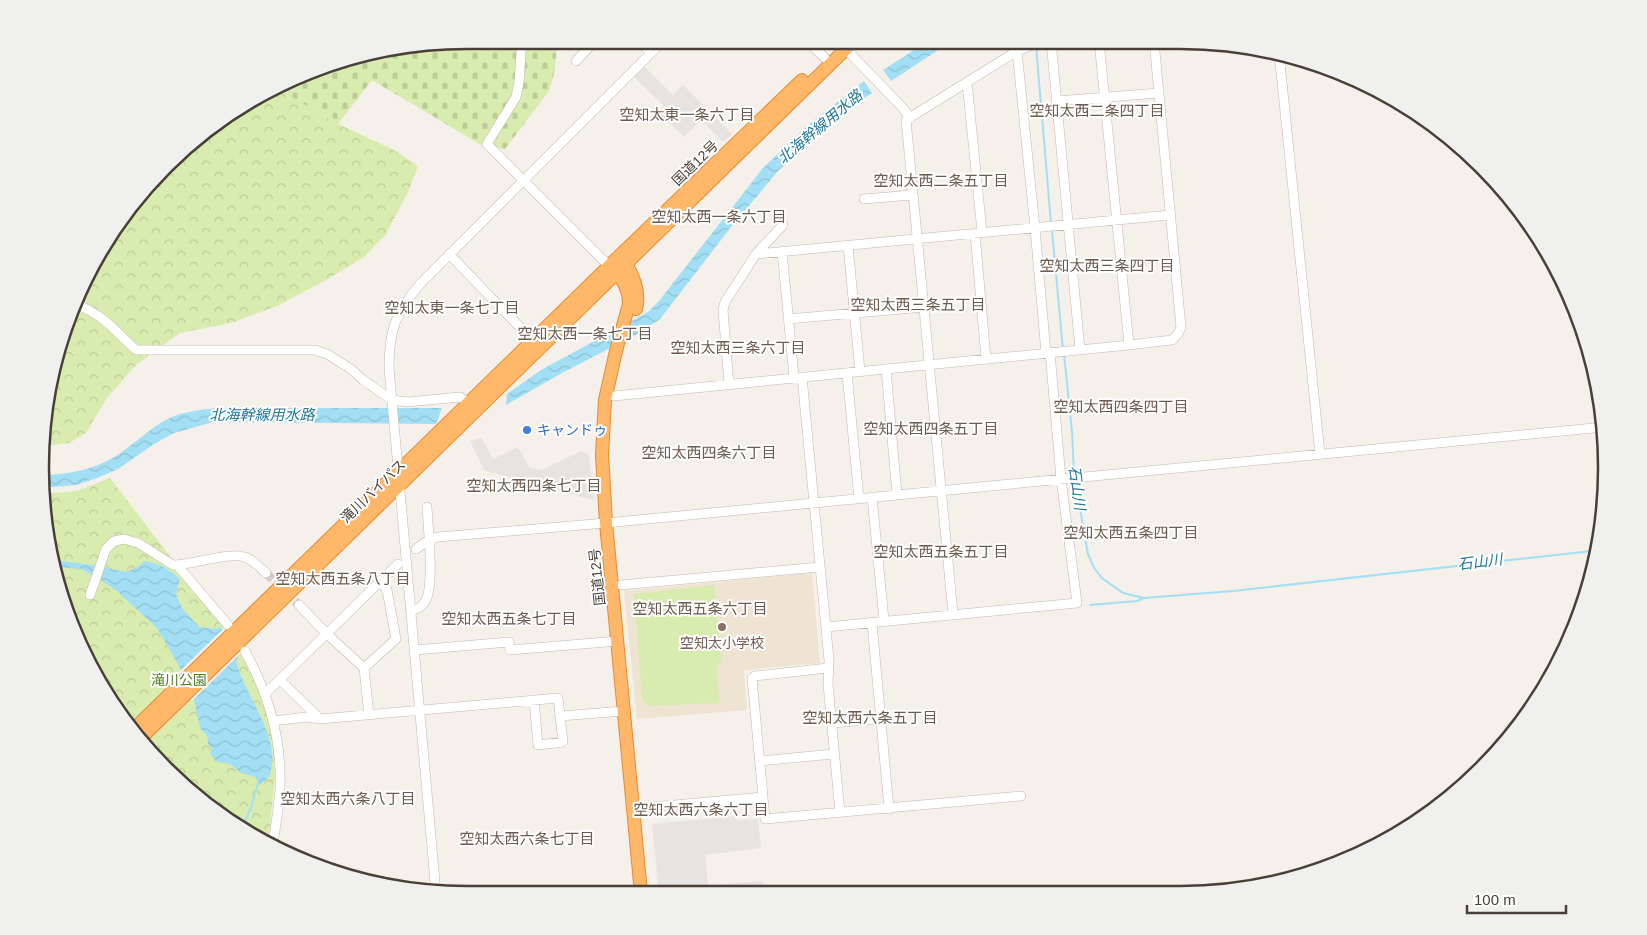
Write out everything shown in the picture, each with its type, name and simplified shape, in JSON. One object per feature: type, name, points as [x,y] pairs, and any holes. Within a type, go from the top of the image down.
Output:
[{"type":"highway","name":"国道12号","points":[[618,267],[825,58],[836,49]]},
{"type":"highway","name":"国道12号","points":[[618,267],[838,49]]},
{"type":"highway","name":"国道12号","points":[[618,267],[632,274],[638,303],[631,312],[605,400],[602,455],[610,523],[618,641],[640,886]]},
{"type":"highway","name":"滝川バイパス","points":[[145,734],[235,639],[618,267]]},
{"type":"highway","name":"滝川バイパス","points":[[400,478],[469,403],[536,345]]},
{"type":"highway","name":"国道12号","points":[[620,350],[614,396],[610,454],[610,523],[621,585],[648,886]]},
{"type":"highway","name":"滝川バイパス","points":[[138,726],[235,639]]},
{"type":"street","points":[[521,49],[516,97],[487,144],[618,267]]},
{"type":"street","points":[[576,61],[587,49]]},
{"type":"street","points":[[647,49],[651,53]]},
{"type":"street","points":[[435,885],[389,348],[396,319],[406,300],[421,282],[655,49]]},
{"type":"street","points":[[816,49],[825,58]]},
{"type":"street","points":[[849,49],[910,118]]},
{"type":"street","points":[[826,627],[1077,603],[1051,352],[1035,228],[1021,49],[906,120],[953,614]]},
{"type":"street","points":[[1052,49],[1080,350]]},
{"type":"street","points":[[1100,49],[1129,345]]},
{"type":"street","points":[[614,396],[1172,340],[1178,334],[1181,327],[1155,49]]},
{"type":"street","points":[[1281,61],[1320,454]]},
{"type":"street","points":[[967,82],[986,359]]},
{"type":"street","points":[[1057,102],[1106,96],[1159,93]]},
{"type":"street","points":[[864,199],[912,195]]},
{"type":"street","points":[[756,254],[1170,215]]},
{"type":"street","points":[[730,384],[723,310],[724,302],[756,254],[783,225]]},
{"type":"street","points":[[848,246],[860,371]]},
{"type":"street","points":[[782,251],[788,319],[815,503],[829,660],[828,684],[831,723],[840,813]]},
{"type":"street","points":[[450,254],[536,345]]},
{"type":"street","points":[[81,306],[110,324],[136,350],[315,350],[327,354],[351,369],[393,403],[460,397],[469,403]]},
{"type":"street","points":[[788,319],[924,307]]},
{"type":"street","points":[[886,369],[897,495]]},
{"type":"street","points":[[847,373],[859,499]]},
{"type":"street","points":[[416,549],[428,540],[438,537],[610,523],[1596,428]]},
{"type":"street","points":[[872,497],[884,620]]},
{"type":"street","points":[[412,610],[418,609],[425,603],[427,595],[430,570],[427,507]]},
{"type":"street","points":[[90,595],[106,549],[114,541],[124,539],[138,543],[168,563],[177,565],[233,556],[245,557],[266,574]]},
{"type":"street","points":[[265,694],[398,564]]},
{"type":"street","points":[[177,565],[235,639],[265,694],[273,721],[279,758],[280,789],[274,839]]},
{"type":"street","points":[[621,585],[820,567]]},
{"type":"street","points":[[364,668],[396,639],[387,590],[381,582]]},
{"type":"street","points":[[299,605],[364,668],[369,715]]},
{"type":"street","points":[[872,623],[889,809]]},
{"type":"street","points":[[415,650],[509,642],[510,650],[618,641]]},
{"type":"street","points":[[828,668],[755,676],[752,678],[765,819],[1021,796]]},
{"type":"street","points":[[280,680],[320,719]]},
{"type":"street","points":[[273,721],[306,717],[320,719],[420,711],[534,700],[558,698],[563,742],[538,745],[534,700]]},
{"type":"street","points":[[560,716],[624,711]]},
{"type":"street","points":[[831,723],[880,719]]},
{"type":"street","points":[[759,761],[834,754]]},
{"type":"street","points":[[641,808],[763,797]]},
{"type":"shaded area","points":[[645,67],[673,95],[683,85],[732,134],[723,142],[701,120],[684,137],[658,112],[664,106],[634,77]]},
{"type":"shaded area","points":[[482,438],[493,459],[518,447],[530,468],[542,470],[581,451],[589,455],[594,500],[484,470],[470,441]]},
{"type":"shaded area","name":"空知太小学校","points":[[812,573],[820,663],[744,670],[747,710],[637,719],[624,591]]},
{"type":"shaded area","points":[[736,816],[737,820],[758,819],[761,848],[705,855],[708,885],[763,881],[764,886],[658,886],[652,824]]},
{"type":"green space","points":[[468,49],[556,49],[555,70],[549,91],[505,149],[481,145],[372,80],[338,124],[283,92],[333,71],[359,63],[413,52]]},
{"type":"green space","points":[[284,91],[338,124],[394,150],[418,166],[408,192],[386,234],[364,257],[328,279],[277,306],[231,323],[180,333],[136,365],[107,398],[86,433],[69,443],[50,446],[52,413],[63,359],[71,333],[92,282],[119,235],[153,191],[171,171],[213,135],[235,119]]},
{"type":"green space","name":"滝川公園","points":[[110,478],[222,624],[245,662],[263,699],[274,745],[275,778],[269,836],[235,816],[213,800],[171,764],[135,722],[105,677],[92,653],[71,602],[63,576],[52,522],[50,493],[77,491]]},
{"type":"green space","points":[[714,585],[722,665],[717,665],[719,703],[652,706],[642,701],[634,594]]},
{"type":"water","points":[[916,49],[940,49],[891,81],[883,70]]},
{"type":"water","name":"北海幹線用水路","points":[[864,81],[872,93],[824,127],[778,171],[731,227],[660,319],[641,332],[562,373],[506,405],[507,394],[541,370],[648,312],[659,301],[763,168],[808,125]]},
{"type":"water","name":"北海幹線用水路","points":[[230,408],[442,408],[436,424],[213,422],[174,433],[154,444],[118,469],[97,478],[76,485],[50,487],[49,475],[90,468],[108,461],[157,425],[172,417],[199,410]]},
{"type":"water","points":[[60,560],[126,572],[138,567],[144,561],[164,567],[180,579],[176,594],[182,608],[199,627],[218,629],[219,625],[239,655],[236,661],[240,673],[270,741],[272,764],[270,776],[260,785],[255,777],[241,773],[230,764],[217,762],[210,754],[212,749],[208,744],[207,736],[200,728],[194,700],[179,666],[157,628],[118,592],[81,569],[61,567]]},
{"type":"pier","points":[[224,628],[241,653],[192,701],[179,672]]},
{"type":"waterway","name":"石山川","points":[[1036,49],[1051,223]]},
{"type":"waterway","name":"石山川","points":[[1052,230],[1063,350]]},
{"type":"waterway","name":"石山川","points":[[1064,354],[1074,474]]},
{"type":"waterway","name":"石山川","points":[[1075,481],[1088,554],[1094,568],[1102,578],[1123,593],[1144,598],[1233,591],[1589,551]]},
{"type":"waterway","points":[[1090,605],[1137,601],[1144,598]]},
{"type":"waterway","points":[[245,822],[259,780]]},
{"type":"tunnel","points":[[266,573],[299,605]]},
{"type":"place","name":"キャンドゥ","points":[[527,430]]},
{"type":"place","name":"空知太小学校","points":[[722,627]]},
{"type":"district","name":"空知太西二条四丁目","points":[[1097,111]]},
{"type":"district","name":"空知太東一条六丁目","points":[[687,115]]},
{"type":"district","name":"空知太西二条五丁目","points":[[941,181]]},
{"type":"district","name":"空知太西一条六丁目","points":[[719,217]]},
{"type":"district","name":"空知太西三条四丁目","points":[[1107,266]]},
{"type":"district","name":"空知太西三条五丁目","points":[[918,305]]},
{"type":"district","name":"空知太東一条七丁目","points":[[452,308]]},
{"type":"district","name":"空知太西一条七丁目","points":[[585,334]]},
{"type":"district","name":"空知太西三条六丁目","points":[[738,348]]},
{"type":"district","name":"空知太西四条四丁目","points":[[1121,407]]},
{"type":"district","name":"空知太西四条五丁目","points":[[931,429]]},
{"type":"district","name":"空知太西四条六丁目","points":[[709,453]]},
{"type":"district","name":"空知太西四条七丁目","points":[[534,486]]},
{"type":"district","name":"空知太西五条四丁目","points":[[1131,533]]},
{"type":"district","name":"空知太西五条五丁目","points":[[941,552]]},
{"type":"district","name":"空知太西五条八丁目","points":[[343,579]]},
{"type":"district","name":"空知太西五条六丁目","points":[[700,609]]},
{"type":"district","name":"空知太西五条七丁目","points":[[509,619]]},
{"type":"district","name":"空知太西六条五丁目","points":[[870,718]]},
{"type":"district","name":"空知太西六条八丁目","points":[[348,799]]},
{"type":"district","name":"空知太西六条六丁目","points":[[701,810]]},
{"type":"district","name":"空知太西六条七丁目","points":[[527,839]]}]
